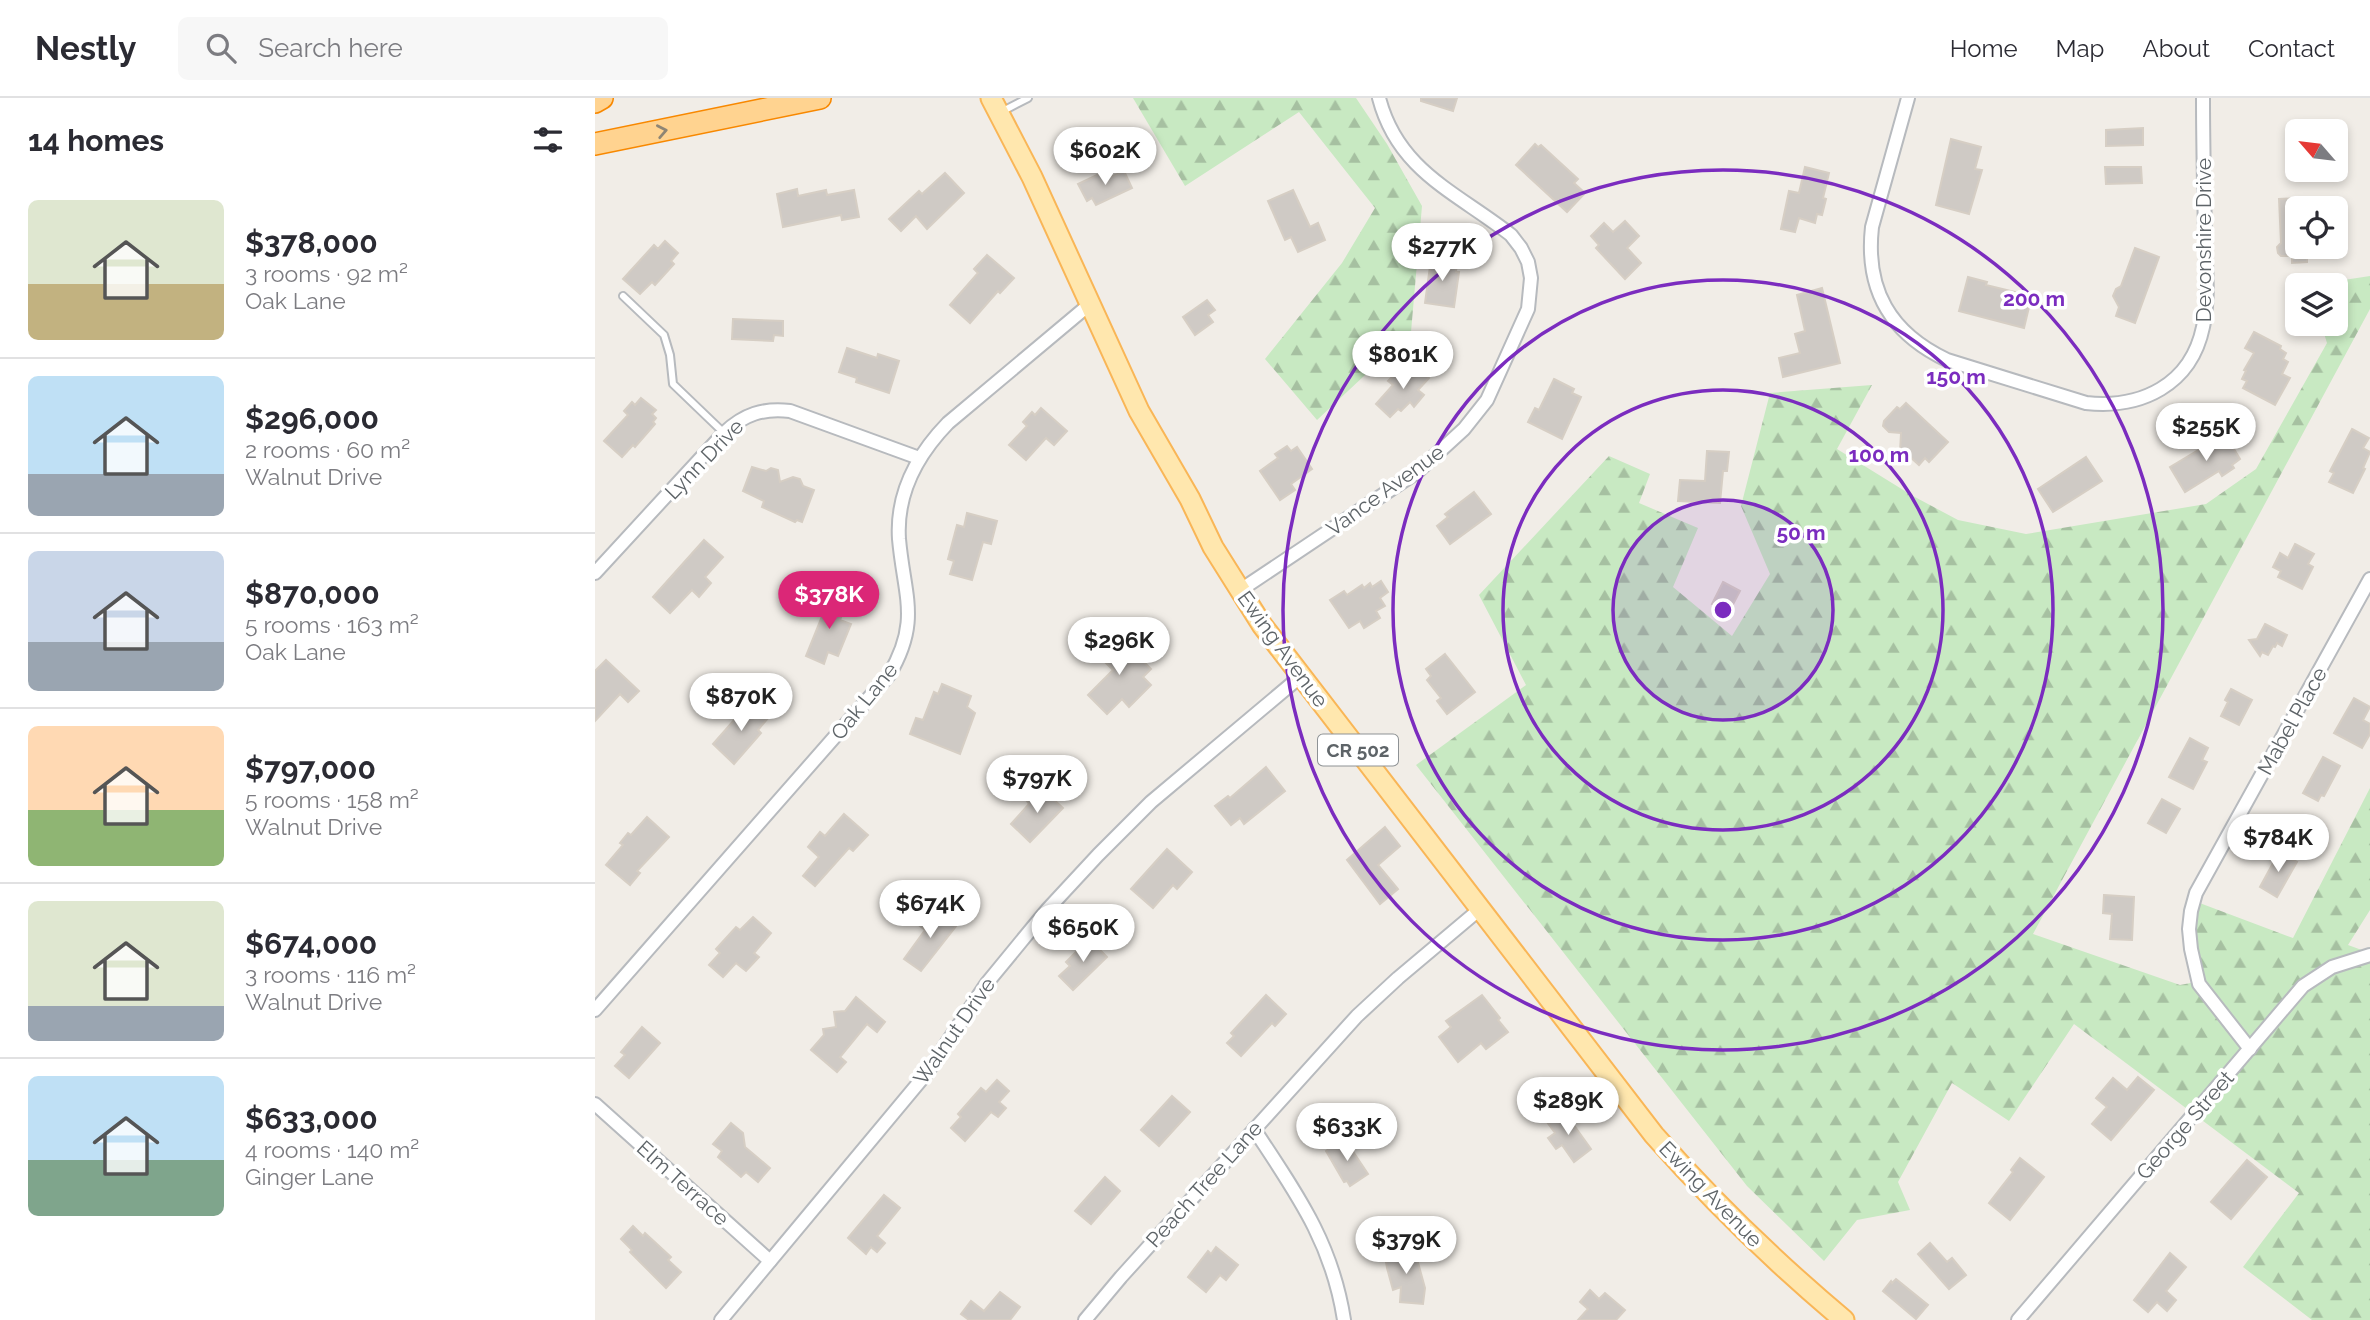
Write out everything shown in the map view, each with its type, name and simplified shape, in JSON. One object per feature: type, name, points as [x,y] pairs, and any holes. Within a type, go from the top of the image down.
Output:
[{"type":"highway","points":[[595,102],[602,98]]},
{"type":"highway","points":[[595,144],[820,98]]},
{"type":"main road","name":"Ewing Avenue","points":[[995,105],[1032,177],[1139,411],[1239,591],[1624,1098],[1701,1188],[1751,1238],[1845,1320]]},
{"type":"street","name":"Vance Avenue","points":[[1239,591],[1417,472],[1441,452],[1487,400],[1528,309],[1531,278],[1521,248],[1511,235],[1420,169],[1393,137],[1379,98]]},
{"type":"street","name":"Devonshire Drive","points":[[1908,98],[1873,227],[1870,248],[1876,286],[1893,320],[1927,351],[1947,360],[2086,403],[2107,405],[2137,400],[2165,387],[2189,361],[2201,335],[2206,309],[2203,98]]},
{"type":"street","name":"Oak Lane","points":[[595,1010],[895,667],[906,641],[909,623],[899,538],[900,516],[904,491],[930,441],[947,423],[1090,304]]},
{"type":"street","name":"Lynn Drive","points":[[595,573],[724,433],[746,416],[759,411],[790,411],[919,458]]},
{"type":"street","name":"Mabel Place","points":[[2250,1049],[2199,984],[2191,949],[2191,911],[2196,893],[2370,579]]},
{"type":"street","name":"Walnut Drive","points":[[721,1320],[926,1074],[988,983],[1047,910],[1151,802],[1301,676]]},
{"type":"street","name":"Peach Tree Lane","points":[[1085,1320],[1357,1016],[1480,909]]},
{"type":"street","name":"George Street","points":[[2018,1320],[2303,986],[2332,967],[2370,954]]},
{"type":"street","name":"Elm Terrace","points":[[595,1104],[770,1261]]},
{"type":"street","points":[[1254,1129],[1318,1231],[1330,1261],[1344,1320]]},
{"type":"lane","points":[[995,105],[1028,98]]},
{"type":"lane","points":[[623,296],[664,335],[674,384],[724,433]]},
{"type":"green space","points":[[1133,98],[1356,98],[1387,144],[1422,206],[1411,332],[1317,420],[1265,359],[1342,263],[1375,208],[1299,112],[1185,186]]},
{"type":"green space","points":[[2370,276],[2370,309],[2033,934],[2180,985],[2201,981],[2189,899],[2293,938],[2370,788],[2370,910],[2348,945],[2370,953],[2370,1320],[2312,1320],[2243,1267],[2299,1193],[2074,1024],[2009,1121],[1952,1083],[1898,1182],[1910,1210],[1857,1220],[1824,1261],[1747,1186],[1416,765],[1526,685],[1479,595],[1609,456],[1650,474],[1639,503],[1698,528],[1673,587],[1732,636],[1770,574],[1741,506],[1770,393],[1872,385],[1837,449],[1958,520],[2026,534],[2206,504],[2256,469],[2327,343],[2325,336],[2348,336],[2348,279]]},
{"type":"building","points":[[1421,98],[1457,98],[1453,111],[1421,101]]},
{"type":"building","points":[[2143,128],[2143,145],[2106,146],[2106,130]]},
{"type":"building","points":[[1951,139],[1981,147],[1975,169],[1982,170],[1969,214],[1936,205]]},
{"type":"building","points":[[1535,144],[1538,147],[1541,145],[1578,179],[1574,183],[1585,193],[1567,212],[1516,165]]},
{"type":"building","points":[[1805,167],[1829,173],[1822,215],[1817,214],[1815,223],[1799,218],[1795,232],[1781,229],[1789,191],[1799,193]]},
{"type":"building","points":[[2105,167],[2141,167],[2142,183],[2106,184]]},
{"type":"building","points":[[1124,171],[1132,188],[1096,205],[1092,198],[1087,201],[1078,184],[1101,173],[1104,180]]},
{"type":"building","points":[[945,173],[964,193],[927,229],[916,216],[901,231],[889,219],[919,191],[922,194]]},
{"type":"building","points":[[797,189],[798,196],[826,190],[827,195],[854,190],[859,217],[842,220],[841,215],[783,227],[777,194]]},
{"type":"building","points":[[1293,190],[1310,227],[1318,223],[1325,240],[1298,252],[1291,237],[1285,240],[1268,201]]},
{"type":"building","points":[[2279,199],[2285,199],[2285,256],[2278,253],[2277,247],[2281,243]]},
{"type":"building","points":[[1625,221],[1639,236],[1627,248],[1641,263],[1625,279],[1596,248],[1599,245],[1591,236],[1604,223],[1613,232]]},
{"type":"building","points":[[665,241],[678,253],[671,261],[674,264],[655,285],[652,282],[640,294],[623,279],[654,245],[658,249]]},
{"type":"building","points":[[2135,248],[2159,257],[2135,323],[2116,316],[2119,307],[2113,296],[2121,286]]},
{"type":"building","points":[[987,255],[1014,278],[1000,293],[998,291],[970,323],[950,305],[978,273],[974,269]]},
{"type":"building","points":[[1431,259],[1457,262],[1456,272],[1459,272],[1454,307],[1425,303]]},
{"type":"building","points":[[2292,259],[2307,259],[2307,262],[2292,263]]},
{"type":"building","points":[[1968,277],[1987,282],[1986,285],[2019,293],[2018,299],[2030,303],[2024,328],[1959,311]]},
{"type":"building","points":[[1822,288],[1840,363],[1783,377],[1779,358],[1800,353],[1795,334],[1805,331],[1797,295]]},
{"type":"building","points":[[1207,300],[1215,310],[1208,315],[1213,322],[1195,335],[1183,317]]},
{"type":"building","points":[[733,319],[783,321],[783,336],[774,335],[773,341],[732,339]]},
{"type":"building","points":[[2254,332],[2281,346],[2280,349],[2286,353],[2283,359],[2288,362],[2282,374],[2290,378],[2275,405],[2243,388],[2247,381],[2242,379],[2246,371],[2244,370],[2254,353],[2245,348]]},
{"type":"building","points":[[847,348],[877,358],[878,354],[899,361],[889,393],[856,382],[857,378],[839,372]]},
{"type":"building","points":[[1412,363],[1429,378],[1418,390],[1424,395],[1414,407],[1410,402],[1390,417],[1376,404],[1393,385],[1388,381],[1397,372],[1401,376]]},
{"type":"building","points":[[1554,379],[1574,389],[1572,393],[1581,397],[1562,439],[1528,422],[1535,408],[1539,410]]},
{"type":"building","points":[[641,398],[656,410],[652,414],[656,418],[653,422],[655,424],[635,447],[633,445],[622,457],[604,441],[628,415],[624,411],[632,402],[635,405]]},
{"type":"building","points":[[1906,403],[1948,442],[1929,462],[1925,458],[1919,465],[1900,452],[1901,433],[1889,432],[1883,426],[1884,421],[1897,407],[1900,409]]},
{"type":"building","points":[[1041,408],[1067,431],[1054,445],[1046,438],[1026,460],[1009,445],[1027,426],[1023,422],[1032,412],[1035,415]]},
{"type":"building","points":[[2352,429],[2369,438],[2363,448],[2370,452],[2353,493],[2329,482],[2334,473],[2330,471]]},
{"type":"building","points":[[2225,434],[2240,459],[2232,465],[2234,468],[2222,476],[2219,471],[2185,492],[2170,467]]},
{"type":"building","points":[[1287,446],[1291,451],[1297,447],[1312,469],[1291,484],[1295,490],[1280,500],[1260,471],[1278,458],[1275,454]]},
{"type":"building","points":[[1707,451],[1729,452],[1727,471],[1723,471],[1720,503],[1678,501],[1680,480],[1705,481]]},
{"type":"building","points":[[2086,457],[2102,481],[2053,512],[2038,489]]},
{"type":"building","points":[[752,467],[766,471],[771,468],[778,470],[780,482],[793,477],[800,479],[803,486],[814,490],[802,522],[795,522],[762,507],[764,501],[743,491]]},
{"type":"building","points":[[1474,492],[1491,514],[1450,544],[1437,526],[1448,517],[1445,514]]},
{"type":"building","points":[[967,513],[997,521],[991,544],[983,542],[972,580],[950,574],[954,561],[948,559],[957,525],[964,527]]},
{"type":"building","points":[[704,540],[723,557],[705,577],[711,583],[699,597],[692,590],[670,613],[653,597]]},
{"type":"building","points":[[2295,544],[2314,554],[2308,564],[2313,567],[2302,589],[2278,577],[2281,571],[2273,567],[2280,553],[2288,558]]},
{"type":"building","points":[[1381,581],[1388,592],[1380,598],[1385,606],[1376,611],[1380,618],[1364,628],[1360,621],[1349,628],[1330,600],[1344,591],[1347,595],[1362,585],[1364,588],[1370,583],[1372,587]]},
{"type":"building","points":[[1723,582],[1740,591],[1729,612],[1712,604]]},
{"type":"building","points":[[824,596],[846,605],[840,620],[851,624],[838,656],[828,652],[824,664],[806,656],[823,614],[817,612]]},
{"type":"building","points":[[2265,624],[2287,635],[2282,646],[2277,643],[2268,655],[2262,652],[2260,656],[2249,640],[2257,639]]},
{"type":"building","points":[[1104,635],[1128,660],[1135,653],[1151,669],[1143,677],[1151,685],[1129,707],[1122,699],[1107,714],[1088,695],[1113,670],[1091,648]]},
{"type":"building","points":[[1445,654],[1475,692],[1447,714],[1437,701],[1441,698],[1427,680],[1431,676],[1426,669]]},
{"type":"building","points":[[606,660],[639,691],[628,702],[620,694],[595,721],[595,671]]},
{"type":"building","points":[[942,684],[971,696],[967,707],[975,713],[960,754],[910,734],[916,718],[923,720],[934,692],[938,694]]},
{"type":"building","points":[[2231,689],[2252,700],[2239,725],[2221,716]]},
{"type":"building","points":[[2354,698],[2370,707],[2363,720],[2370,724],[2370,734],[2362,748],[2334,733]]},
{"type":"building","points":[[750,702],[768,718],[758,730],[761,733],[734,764],[713,744]]},
{"type":"building","points":[[2190,738],[2208,748],[2202,760],[2207,762],[2193,789],[2169,777]]},
{"type":"building","points":[[2323,757],[2340,766],[2324,796],[2321,795],[2318,801],[2303,793]]},
{"type":"building","points":[[1266,767],[1285,791],[1244,824],[1240,818],[1231,825],[1215,806],[1228,796],[1230,798]]},
{"type":"building","points":[[1040,787],[1063,808],[1030,842],[1011,824]]},
{"type":"building","points":[[2162,799],[2180,809],[2166,833],[2148,823]]},
{"type":"building","points":[[844,814],[868,835],[853,851],[849,848],[815,886],[803,876],[819,857],[808,847],[820,832],[825,836]]},
{"type":"building","points":[[647,817],[669,837],[637,871],[640,873],[630,885],[606,865],[623,845],[620,843],[628,833],[631,835]]},
{"type":"building","points":[[1385,827],[1400,846],[1378,865],[1398,889],[1380,904],[1347,860]]},
{"type":"building","points":[[1167,849],[1192,872],[1177,889],[1173,885],[1153,908],[1131,889]]},
{"type":"building","points":[[2279,852],[2297,862],[2277,897],[2260,887]]},
{"type":"building","points":[[2104,895],[2134,897],[2132,940],[2110,939],[2112,914],[2103,913]]},
{"type":"building","points":[[939,912],[957,925],[921,971],[904,959],[925,930],[920,926],[928,915],[933,919]]},
{"type":"building","points":[[753,917],[771,933],[754,953],[759,957],[746,971],[736,963],[723,977],[709,965],[720,953],[716,949],[736,927],[740,930]]},
{"type":"building","points":[[1089,939],[1107,957],[1073,990],[1059,976],[1070,966],[1066,962]]},
{"type":"building","points":[[1266,995],[1286,1014],[1275,1026],[1272,1023],[1241,1056],[1227,1043],[1234,1036],[1231,1033]]},
{"type":"building","points":[[1482,995],[1508,1032],[1486,1049],[1481,1043],[1458,1062],[1439,1037],[1451,1027],[1446,1021]]},
{"type":"building","points":[[856,997],[885,1022],[877,1032],[867,1024],[840,1057],[846,1062],[837,1072],[811,1050],[824,1035],[823,1029],[836,1027],[834,1012],[845,1011]]},
{"type":"building","points":[[642,1027],[660,1043],[629,1078],[615,1066],[625,1055],[621,1052]]},
{"type":"building","points":[[2138,1077],[2154,1090],[2111,1140],[2092,1124],[2107,1107],[2096,1098],[2113,1078],[2127,1090]]},
{"type":"building","points":[[997,1080],[1009,1091],[999,1102],[1006,1108],[998,1117],[991,1112],[965,1141],[951,1128],[961,1117],[958,1114],[981,1088],[986,1092]]},
{"type":"building","points":[[1172,1096],[1190,1112],[1159,1146],[1141,1130]]},
{"type":"building","points":[[1563,1110],[1591,1149],[1574,1162],[1562,1145],[1556,1149],[1548,1138],[1555,1133],[1547,1122]]},
{"type":"building","points":[[731,1123],[743,1133],[745,1147],[770,1168],[758,1182],[746,1172],[741,1177],[718,1157],[722,1151],[713,1144]]},
{"type":"building","points":[[1344,1138],[1368,1174],[1350,1186],[1347,1181],[1344,1182],[1326,1151]]},
{"type":"building","points":[[2020,1158],[2044,1177],[2010,1220],[1989,1203],[2013,1172],[2011,1170]]},
{"type":"building","points":[[2247,1160],[2267,1177],[2231,1219],[2211,1202]]},
{"type":"building","points":[[1105,1177],[1120,1191],[1091,1224],[1075,1211]]},
{"type":"building","points":[[884,1195],[900,1208],[877,1236],[885,1243],[877,1252],[871,1247],[866,1254],[848,1238]]},
{"type":"building","points":[[633,1226],[643,1236],[645,1233],[671,1257],[668,1260],[681,1272],[666,1288],[630,1252],[632,1250],[621,1239]]},
{"type":"building","points":[[1930,1243],[1947,1262],[1952,1258],[1966,1275],[1949,1289],[1918,1254]]},
{"type":"building","points":[[1216,1247],[1238,1265],[1226,1280],[1220,1275],[1206,1292],[1188,1277],[1208,1251],[1211,1254]]},
{"type":"building","points":[[1414,1248],[1425,1288],[1423,1304],[1400,1302],[1401,1287],[1393,1290],[1385,1256]]},
{"type":"building","points":[[2170,1253],[2186,1267],[2166,1291],[2176,1300],[2167,1311],[2157,1302],[2148,1312],[2134,1300]]},
{"type":"building","points":[[1896,1279],[1928,1305],[1916,1319],[1883,1291]]},
{"type":"building","points":[[1590,1290],[1599,1299],[1605,1293],[1625,1310],[1616,1320],[1578,1320],[1588,1309],[1580,1302]]},
{"type":"building","points":[[1000,1292],[1020,1307],[1010,1320],[969,1320],[961,1314],[971,1301],[984,1311]]}]
